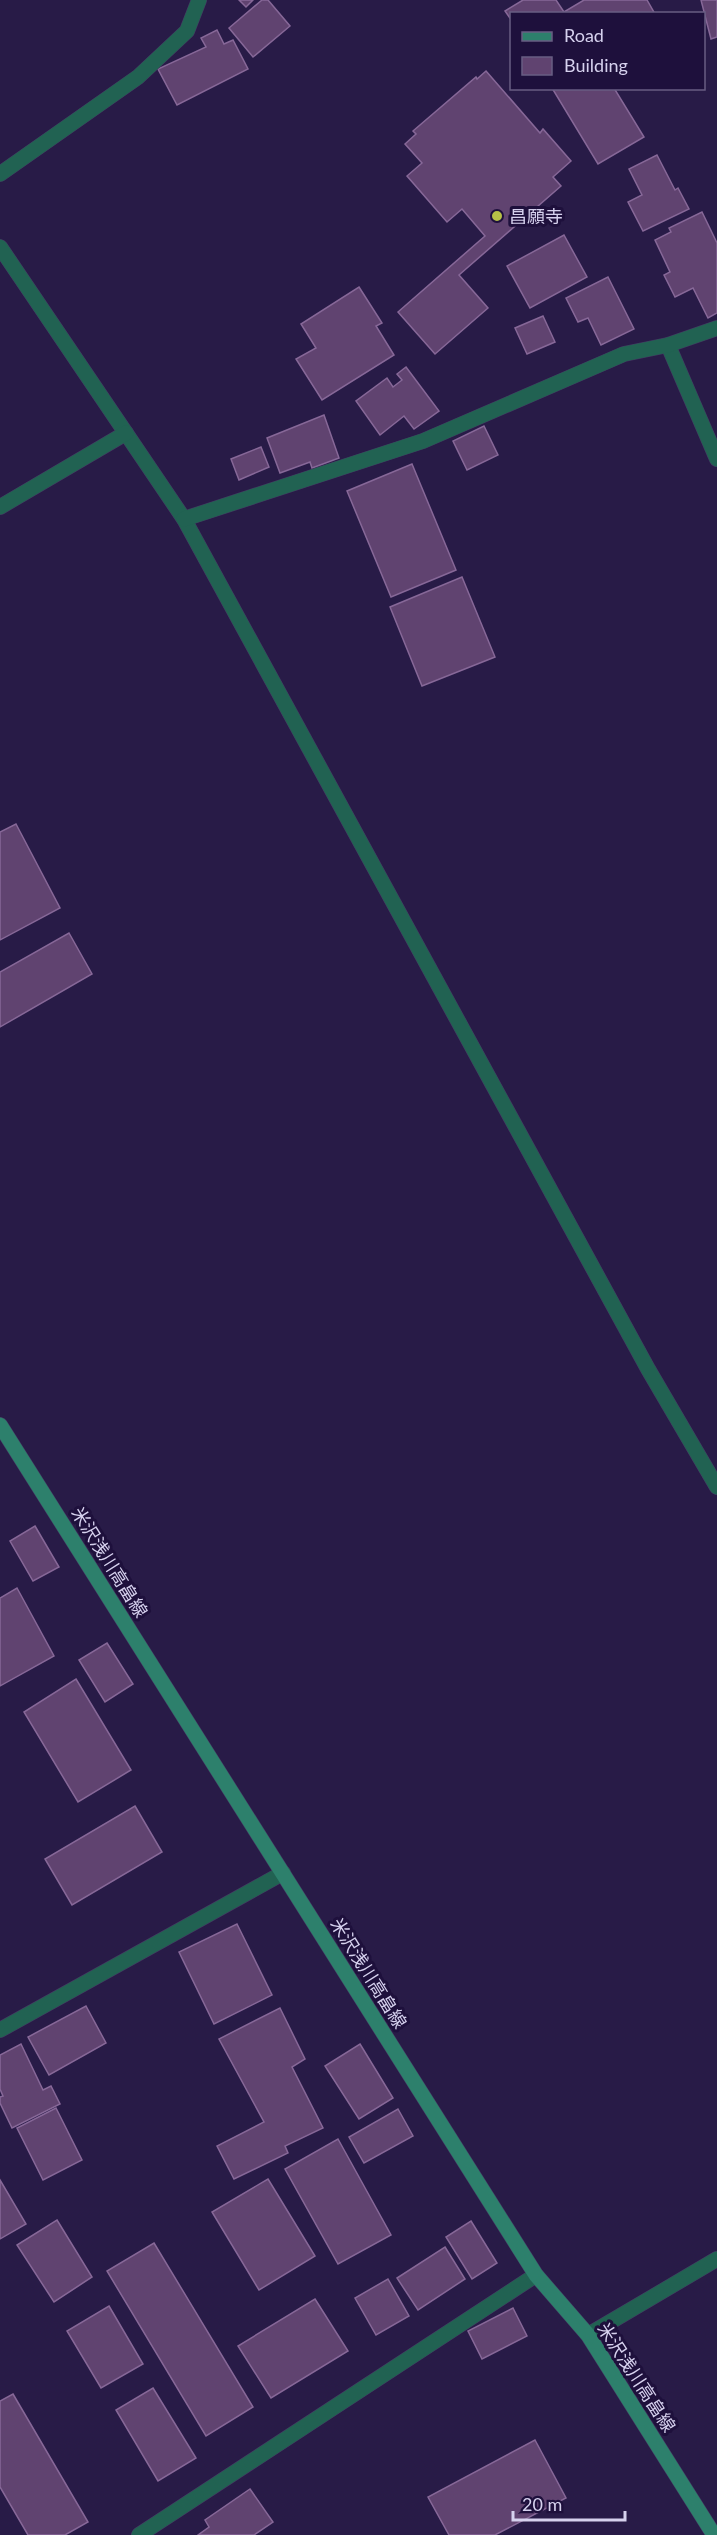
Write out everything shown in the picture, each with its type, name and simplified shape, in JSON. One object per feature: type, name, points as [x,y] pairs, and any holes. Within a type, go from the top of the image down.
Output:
[{"type":"main road","name":"米沢浅川高畠線","points":[[0,1425],[536,2275],[588,2335],[714,2535]]},
{"type":"street","points":[[0,174],[138,77],[187,31],[199,0]]},
{"type":"street","points":[[0,247],[184,519],[648,1369],[717,1487]]},
{"type":"street","points":[[184,519],[423,441],[624,354],[668,345],[717,328]]},
{"type":"street","points":[[668,345],[717,459]]},
{"type":"street","points":[[0,507],[126,433]]},
{"type":"street","points":[[0,2030],[283,1873]]},
{"type":"street","points":[[588,2335],[717,2259]]},
{"type":"street","points":[[139,2535],[536,2275]]},
{"type":"building","points":[[239,0],[253,0],[246,7]]},
{"type":"building","points":[[262,0],[268,0],[290,26],[253,57],[229,28]]},
{"type":"building","points":[[523,0],[556,0],[564,12],[510,12],[510,18],[505,11]]},
{"type":"building","points":[[584,0],[647,0],[654,12],[564,12]]},
{"type":"building","points":[[701,0],[717,0],[717,37],[711,39]]},
{"type":"building","points":[[217,30],[224,44],[233,40],[248,69],[177,105],[158,69],[206,47],[201,38]]},
{"type":"building","name":"昌願寺","points":[[486,71],[540,133],[543,129],[571,161],[553,177],[561,186],[459,275],[488,308],[435,354],[398,312],[485,236],[462,209],[447,222],[407,176],[422,163],[405,144],[416,134],[413,131]]},
{"type":"building","points":[[553,90],[615,90],[644,137],[598,164]]},
{"type":"building","points":[[657,155],[675,190],[678,188],[689,209],[643,231],[628,202],[642,195],[629,169]]},
{"type":"building","points":[[702,212],[717,243],[717,313],[708,318],[693,288],[675,297],[664,275],[670,272],[655,240],[671,232],[669,228]]},
{"type":"building","points":[[564,235],[587,277],[530,308],[507,266]]},
{"type":"building","points":[[608,277],[634,329],[601,345],[588,318],[578,322],[566,298]]},
{"type":"building","points":[[359,287],[382,323],[376,326],[394,355],[322,400],[296,359],[316,348],[301,324]]},
{"type":"building","points":[[543,316],[555,342],[527,354],[515,328]]},
{"type":"building","points":[[406,367],[439,411],[414,429],[404,416],[380,435],[356,401],[387,378],[393,387],[402,380],[397,374]]},
{"type":"building","points":[[324,415],[339,458],[312,468],[310,462],[280,473],[267,438]]},
{"type":"building","points":[[484,426],[498,455],[467,470],[453,441]]},
{"type":"building","points":[[261,447],[269,467],[239,480],[231,459]]},
{"type":"building","points":[[412,464],[456,570],[391,597],[347,491]]},
{"type":"building","points":[[462,577],[495,657],[422,686],[390,607]]},
{"type":"building","points":[[16,824],[60,908],[0,940],[0,832]]},
{"type":"building","points":[[69,933],[92,974],[0,1027],[0,972]]},
{"type":"building","points":[[35,1526],[59,1567],[33,1581],[10,1541]]},
{"type":"building","points":[[17,1588],[54,1656],[0,1686],[0,1598]]},
{"type":"building","points":[[107,1643],[133,1684],[105,1702],[79,1660]]},
{"type":"building","points":[[76,1679],[131,1770],[78,1802],[24,1712]]},
{"type":"building","points":[[135,1806],[162,1852],[72,1905],[45,1859]]},
{"type":"building","points":[[237,1924],[272,1995],[214,2024],[179,1952]]},
{"type":"building","points":[[86,2006],[106,2043],[49,2075],[28,2037]]},
{"type":"building","points":[[280,2008],[305,2059],[292,2067],[323,2128],[285,2146],[288,2153],[234,2179],[217,2146],[264,2122],[219,2039]]},
{"type":"building","points":[[21,2044],[43,2090],[51,2086],[60,2104],[12,2128],[0,2103],[0,2097],[3,2096],[0,2089],[0,2055]]},
{"type":"building","points":[[360,2044],[393,2098],[359,2119],[325,2066]]},
{"type":"building","points":[[56,2108],[82,2160],[43,2180],[17,2128]]},
{"type":"building","points":[[398,2109],[413,2136],[364,2163],[349,2137]]},
{"type":"building","points":[[338,2139],[391,2235],[338,2264],[285,2169]]},
{"type":"building","points":[[268,2179],[315,2256],[259,2290],[212,2212]]},
{"type":"building","points":[[0,2180],[26,2224],[0,2239]]},
{"type":"building","points":[[57,2220],[92,2277],[54,2302],[17,2245]]},
{"type":"building","points":[[471,2221],[497,2263],[472,2279],[446,2237]]},
{"type":"building","points":[[154,2243],[253,2407],[206,2436],[107,2271]]},
{"type":"building","points":[[445,2247],[465,2279],[418,2310],[397,2278]]},
{"type":"building","points":[[388,2279],[409,2316],[376,2335],[355,2298]]},
{"type":"building","points":[[315,2299],[348,2351],[271,2398],[238,2346]]},
{"type":"building","points":[[109,2306],[143,2364],[101,2388],[67,2331]]},
{"type":"building","points":[[513,2308],[527,2336],[482,2359],[468,2331]]},
{"type":"building","points":[[153,2388],[196,2458],[158,2481],[116,2410]]},
{"type":"building","points":[[13,2394],[88,2522],[65,2535],[28,2535],[0,2487],[0,2401]]},
{"type":"building","points":[[535,2440],[566,2498],[495,2535],[449,2535],[428,2497]]},
{"type":"building","points":[[250,2489],[273,2522],[254,2535],[198,2535],[209,2527],[205,2520]]},
{"type":"place","name":"昌願寺","points":[[497,216]]}]
